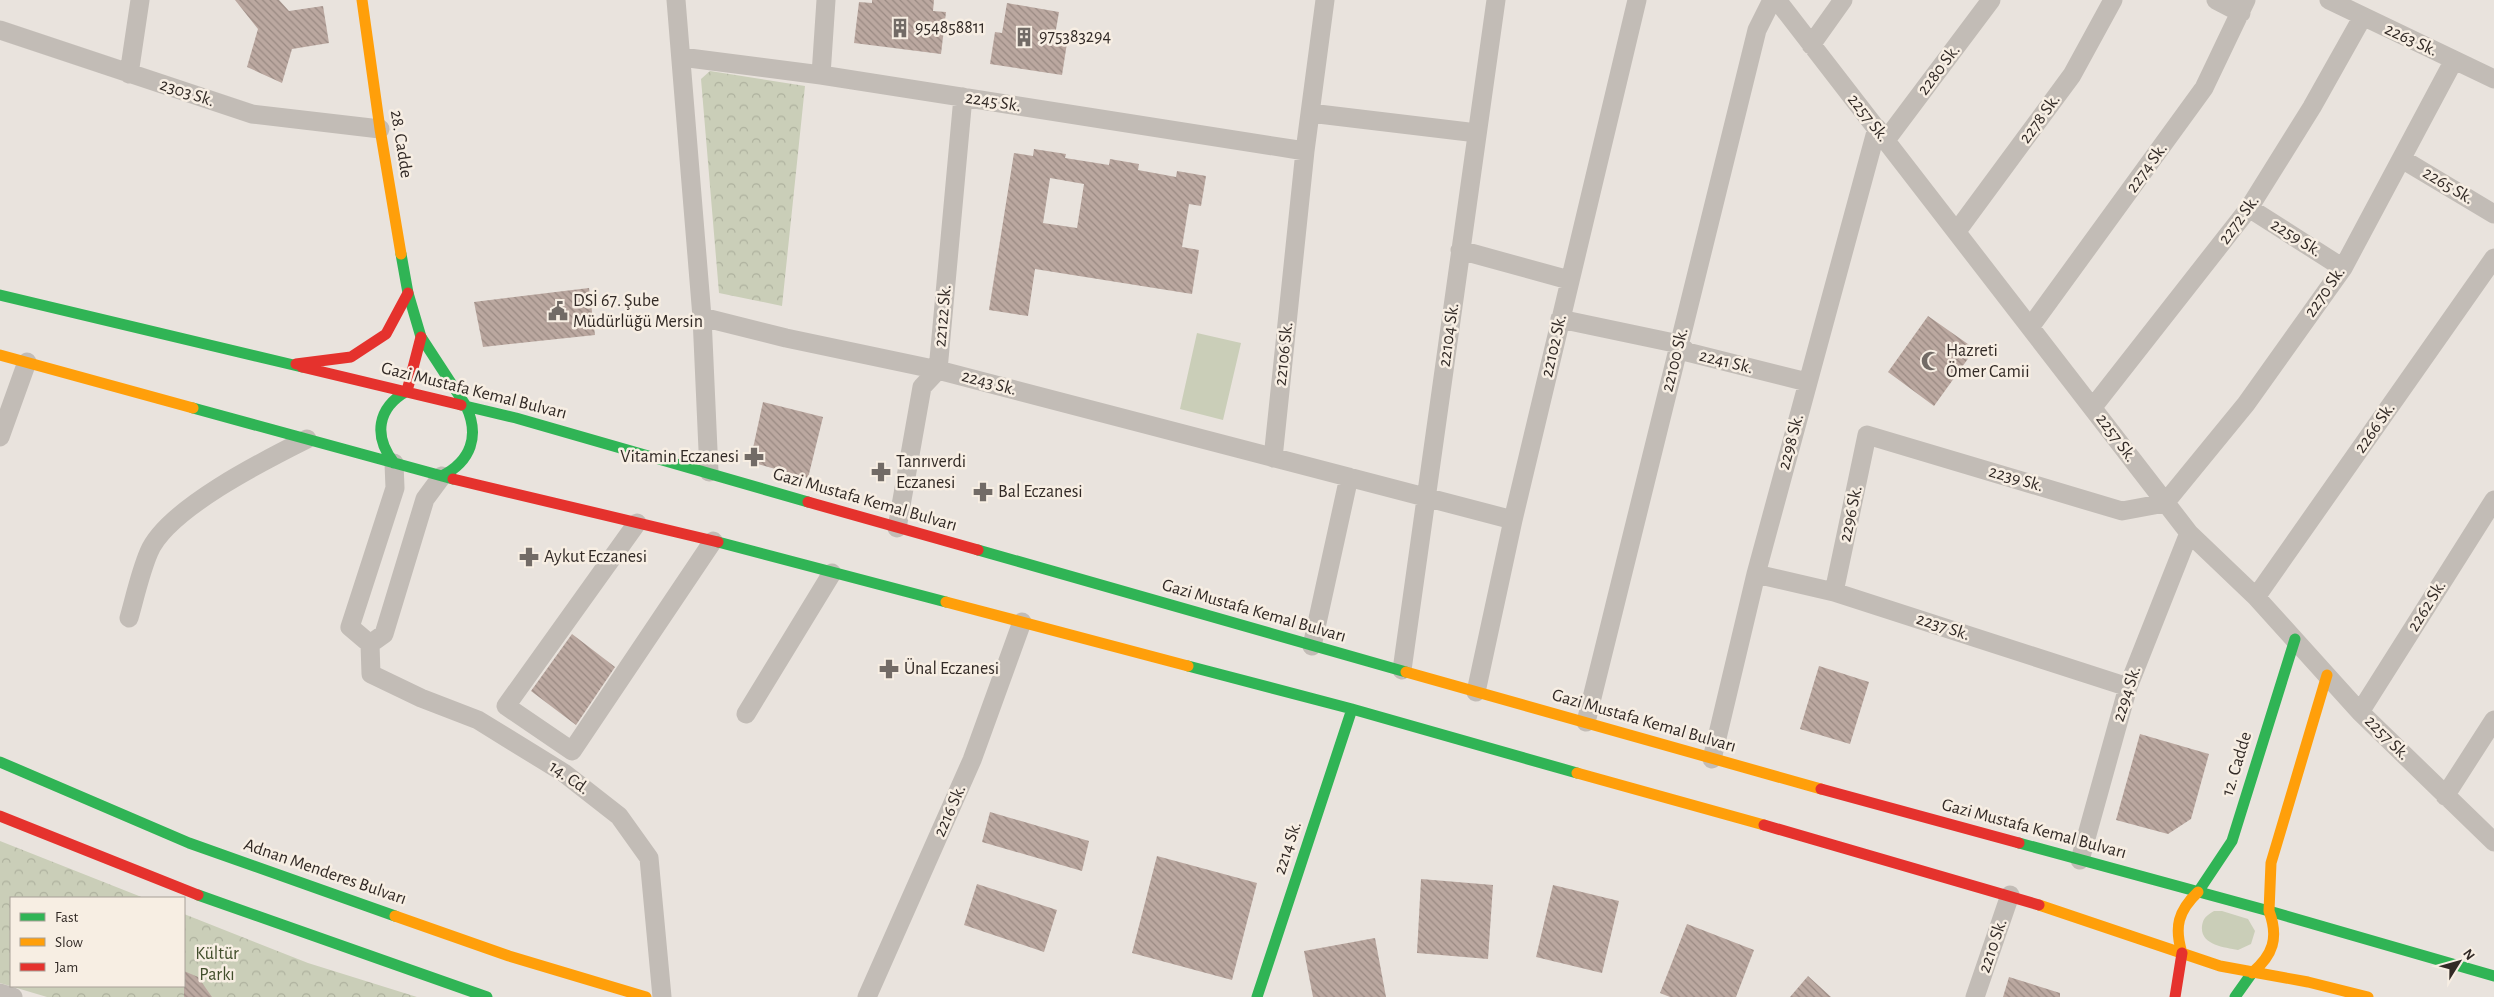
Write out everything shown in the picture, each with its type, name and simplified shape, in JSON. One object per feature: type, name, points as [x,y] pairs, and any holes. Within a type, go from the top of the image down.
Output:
[{"type":"main road","name":"28. Cadde","points":[[362,0],[380,129],[408,293],[421,338],[466,406]]},
{"type":"main road","points":[[294,364],[351,357],[386,334],[408,293]]},
{"type":"main road","name":"Gazi Mustafa Kemal Bulvarı","points":[[0,296],[407,391],[709,472],[897,528],[1712,759],[2269,911],[2494,976]]},
{"type":"main road","points":[[394,463],[383,446],[382,422],[392,400],[407,391],[421,338]]},
{"type":"main road","points":[[0,354],[442,476],[713,541],[1352,709],[2010,896],[2220,966],[2308,982],[2368,997]]},
{"type":"main road","points":[[442,476],[460,466],[473,443],[473,418],[466,406]]},
{"type":"main road","name":"12. Cadde","points":[[2198,892],[2232,841],[2294,640]]},
{"type":"main road","points":[[2235,997],[2252,973],[2266,961],[2272,949],[2275,936],[2274,924],[2269,911],[2271,864],[2327,675]]},
{"type":"main road","name":"2214 Sk.","points":[[1258,997],[1352,709]]},
{"type":"main road","name":"Adnan Menderes Bulvarı","points":[[0,762],[189,843],[509,956],[646,997]]},
{"type":"main road","points":[[0,816],[67,845],[289,929],[487,997]]},
{"type":"main road","points":[[2175,997],[2182,953],[2176,936],[2177,922],[2188,901],[2198,892]]},
{"type":"street","points":[[129,74],[140,0]]},
{"type":"street","points":[[676,0],[702,317],[709,472]]},
{"type":"street","points":[[820,75],[826,0]]},
{"type":"street","name":"22106 Sk.","points":[[1273,458],[1305,151],[1325,0]]},
{"type":"street","name":"22104 Sk.","points":[[1402,670],[1496,0]]},
{"type":"street","name":"22102 Sk.","points":[[1476,692],[1513,520],[1637,0]]},
{"type":"street","name":"22100 Sk.","points":[[1586,722],[1757,30],[1772,0]]},
{"type":"street","name":"2257 Sk.","points":[[1777,0],[2031,326],[2189,533],[2256,597],[2360,712],[2494,842]]},
{"type":"street","points":[[1811,45],[1843,0]]},
{"type":"street","name":"2280 Sk.","points":[[1881,134],[1991,0]]},
{"type":"street","name":"2278 Sk.","points":[[1957,231],[2072,75],[2113,0]]},
{"type":"street","points":[[2216,0],[2243,6]]},
{"type":"street","name":"2263 Sk.","points":[[2329,0],[2362,18],[2494,79]]},
{"type":"street","name":"2274 Sk.","points":[[2031,326],[2204,88],[2243,6]]},
{"type":"street","name":"2272 Sk.","points":[[2093,407],[2249,208],[2312,107],[2362,18]]},
{"type":"street","name":"2303 Sk.","points":[[0,30],[252,114],[380,129]]},
{"type":"street","name":"2245 Sk.","points":[[681,57],[820,75],[1305,151]]},
{"type":"street","name":"2270 Sk.","points":[[2165,503],[2246,404],[2343,268],[2454,60]]},
{"type":"street","name":"22122 Sk.","points":[[897,528],[922,387],[938,370],[963,98]]},
{"type":"street","points":[[1310,113],[1477,132]]},
{"type":"street","name":"2298 Sk.","points":[[1712,759],[1756,574],[1807,382],[1881,134]]},
{"type":"street","name":"2265 Sk.","points":[[2402,159],[2494,214]]},
{"type":"street","name":"2259 Sk.","points":[[2249,208],[2343,268]]},
{"type":"street","points":[[1460,250],[1569,280]]},
{"type":"street","name":"2266 Sk.","points":[[2256,597],[2494,258]]},
{"type":"street","name":"2243 Sk.","points":[[702,317],[786,338],[938,370],[1273,458]]},
{"type":"street","name":"2241 Sk.","points":[[1560,319],[1679,344],[1687,352],[1807,382]]},
{"type":"street","points":[[0,437],[27,362]]},
{"type":"street","name":"2239 Sk.","points":[[1867,436],[2122,511],[2165,503]]},
{"type":"street","name":"2296 Sk.","points":[[1834,592],[1867,436]]},
{"type":"street","points":[[129,618],[149,550],[168,526],[194,505],[248,469],[307,439]]},
{"type":"street","points":[[1273,458],[1427,496],[1513,520]]},
{"type":"street","points":[[394,463],[396,488],[350,627],[370,644],[384,634],[425,499],[442,476]]},
{"type":"street","points":[[1312,646],[1349,478]]},
{"type":"street","name":"2262 Sk.","points":[[2360,712],[2494,500]]},
{"type":"street","points":[[637,523],[506,706],[572,751],[713,541]]},
{"type":"street","name":"2294 Sk.","points":[[2080,860],[2128,687],[2189,533]]},
{"type":"street","points":[[746,714],[832,572]]},
{"type":"street","name":"2237 Sk.","points":[[1756,574],[1834,592],[2128,687]]},
{"type":"street","name":"2216 Sk.","points":[[867,997],[972,760],[1022,622]]},
{"type":"street","name":"14. Cd.","points":[[370,644],[371,674],[421,698],[478,720],[564,773],[619,816],[649,858],[662,997]]},
{"type":"street","points":[[2445,796],[2494,720]]},
{"type":"street","name":"2210 Sk.","points":[[1976,997],[2010,896]]},
{"type":"street","points":[[0,993],[13,997]]},
{"type":"green space","points":[[710,71],[805,86],[782,306],[719,293],[701,79]]},
{"type":"green space","points":[[1197,333],[1241,343],[1223,420],[1180,409]]},
{"type":"green space","name":"Kültür Parkı","points":[[0,841],[141,897],[10,897],[10,986],[0,983]]},
{"type":"green space","points":[[2214,911],[2222,911],[2248,919],[2255,931],[2251,944],[2238,950],[2220,946],[2209,941],[2202,932],[2202,926],[2206,917]]},
{"type":"green space","name":"Kültür Parkı","points":[[185,914],[308,963],[417,997],[47,997],[13,987],[185,987]]},
{"type":"building","points":[[235,0],[279,0],[289,11],[323,6],[329,43],[292,49],[282,83],[247,67],[258,29]]},
{"type":"building","name":"954858811","points":[[872,0],[934,0],[933,11],[946,12],[941,54],[854,43],[859,2],[872,3]]},
{"type":"building","name":"975383294","points":[[1007,3],[1059,12],[1054,41],[1067,43],[1062,75],[990,64],[995,32],[1002,33]]},
{"type":"building","points":[[1034,149],[1066,154],[1065,158],[1109,165],[1110,159],[1139,164],[1138,170],[1176,177],[1177,171],[1206,176],[1201,206],[1189,204],[1182,247],[1199,250],[1192,294],[1035,269],[1028,316],[989,310],[1014,153],[1033,156]],"holes":[[[1050,178],[1084,184],[1077,228],[1043,223]]]},
{"type":"building","points":[[589,288],[595,335],[483,347],[474,302]]},
{"type":"building","name":"Hazreti Ömer Camii","points":[[1928,316],[1975,349],[1934,406],[1888,372]]},
{"type":"building","points":[[763,402],[823,417],[808,478],[750,462]]},
{"type":"building","points":[[572,634],[615,667],[576,725],[531,691]]},
{"type":"building","points":[[1819,666],[1869,682],[1850,744],[1800,729]]},
{"type":"building","points":[[2140,734],[2209,754],[2191,819],[2168,834],[2116,820]]},
{"type":"building","points":[[990,812],[1089,841],[1082,871],[982,842]]},
{"type":"building","points":[[1157,856],[1257,883],[1232,980],[1132,953]]},
{"type":"building","points":[[1421,879],[1493,885],[1488,959],[1417,953]]},
{"type":"building","points":[[977,884],[1057,910],[1044,952],[964,925]]},
{"type":"building","points":[[1553,885],[1619,901],[1602,973],[1536,957]]},
{"type":"building","points":[[1687,924],[1754,950],[1736,997],[1670,997],[1660,993]]},
{"type":"building","points":[[1375,938],[1386,997],[1313,997],[1304,951]]},
{"type":"building","points":[[185,971],[198,977],[212,997],[184,997]]},
{"type":"building","points":[[1808,976],[1831,997],[1790,997]]},
{"type":"building","points":[[2009,977],[2060,993],[2060,997],[2003,997]]},
{"type":"traffic: fast","points":[[401,254],[408,293],[421,337],[466,406]]},
{"type":"traffic: fast","points":[[0,295],[302,367]]},
{"type":"traffic: fast","points":[[394,463],[383,443],[381,423],[389,406],[407,391]]},
{"type":"traffic: fast","points":[[461,405],[516,418],[808,502]]},
{"type":"traffic: fast","points":[[442,476],[460,463],[470,447],[472,427],[466,406]]},
{"type":"traffic: fast","points":[[193,408],[453,479]]},
{"type":"traffic: fast","points":[[718,542],[946,602]]},
{"type":"traffic: fast","points":[[978,550],[1406,672]]},
{"type":"traffic: fast","points":[[2198,892],[2232,841],[2295,639]]},
{"type":"traffic: fast","points":[[1188,666],[1352,709],[1577,773]]},
{"type":"traffic: fast","points":[[1257,997],[1352,709]]},
{"type":"traffic: fast","points":[[0,762],[189,843],[395,916]]},
{"type":"traffic: fast","points":[[2019,843],[2269,911],[2494,976]]},
{"type":"traffic: fast","points":[[198,895],[487,997]]},
{"type":"traffic: fast","points":[[2235,997],[2252,973]]},
{"type":"traffic: slow","points":[[362,0],[380,129],[401,254]]},
{"type":"traffic: slow","points":[[0,355],[193,408]]},
{"type":"traffic: slow","points":[[946,602],[1188,666]]},
{"type":"traffic: slow","points":[[1406,672],[1821,789]]},
{"type":"traffic: slow","points":[[2269,911],[2271,863],[2327,675]]},
{"type":"traffic: slow","points":[[1577,773],[1764,825]]},
{"type":"traffic: slow","points":[[2182,953],[2178,927],[2182,913],[2198,892]]},
{"type":"traffic: slow","points":[[2039,905],[2220,966],[2308,982],[2368,997]]},
{"type":"traffic: slow","points":[[2252,973],[2265,960],[2274,938],[2269,911]]},
{"type":"traffic: slow","points":[[395,916],[509,956],[646,997]]},
{"type":"traffic: jam","points":[[296,364],[351,357],[386,334],[408,293]]},
{"type":"traffic: jam","points":[[407,391],[421,337]]},
{"type":"traffic: jam","points":[[302,367],[461,405]]},
{"type":"traffic: jam","points":[[453,479],[718,542]]},
{"type":"traffic: jam","points":[[808,502],[978,550]]},
{"type":"traffic: jam","points":[[1821,789],[2019,843]]},
{"type":"traffic: jam","points":[[0,816],[198,895]]},
{"type":"traffic: jam","points":[[1764,825],[2039,905]]},
{"type":"traffic: jam","points":[[2175,997],[2182,953]]},
{"type":"place","name":"954858811","points":[[900,28]]},
{"type":"place","name":"975383294","points":[[1024,37]]},
{"type":"place","name":"DSİ 67. Şube Müdürlüğü Mersin","points":[[558,311]]},
{"type":"place","name":"Hazreti Ömer Camii","points":[[1931,361]]},
{"type":"place","name":"Vitamin Eczanesi","points":[[754,457]]},
{"type":"place","name":"Tanrıverdi Eczanesi","points":[[881,472]]},
{"type":"place","name":"Bal Eczanesi","points":[[983,492]]},
{"type":"place","name":"Aykut Eczanesi","points":[[529,557]]},
{"type":"place","name":"Ünal Eczanesi","points":[[889,669]]}]
